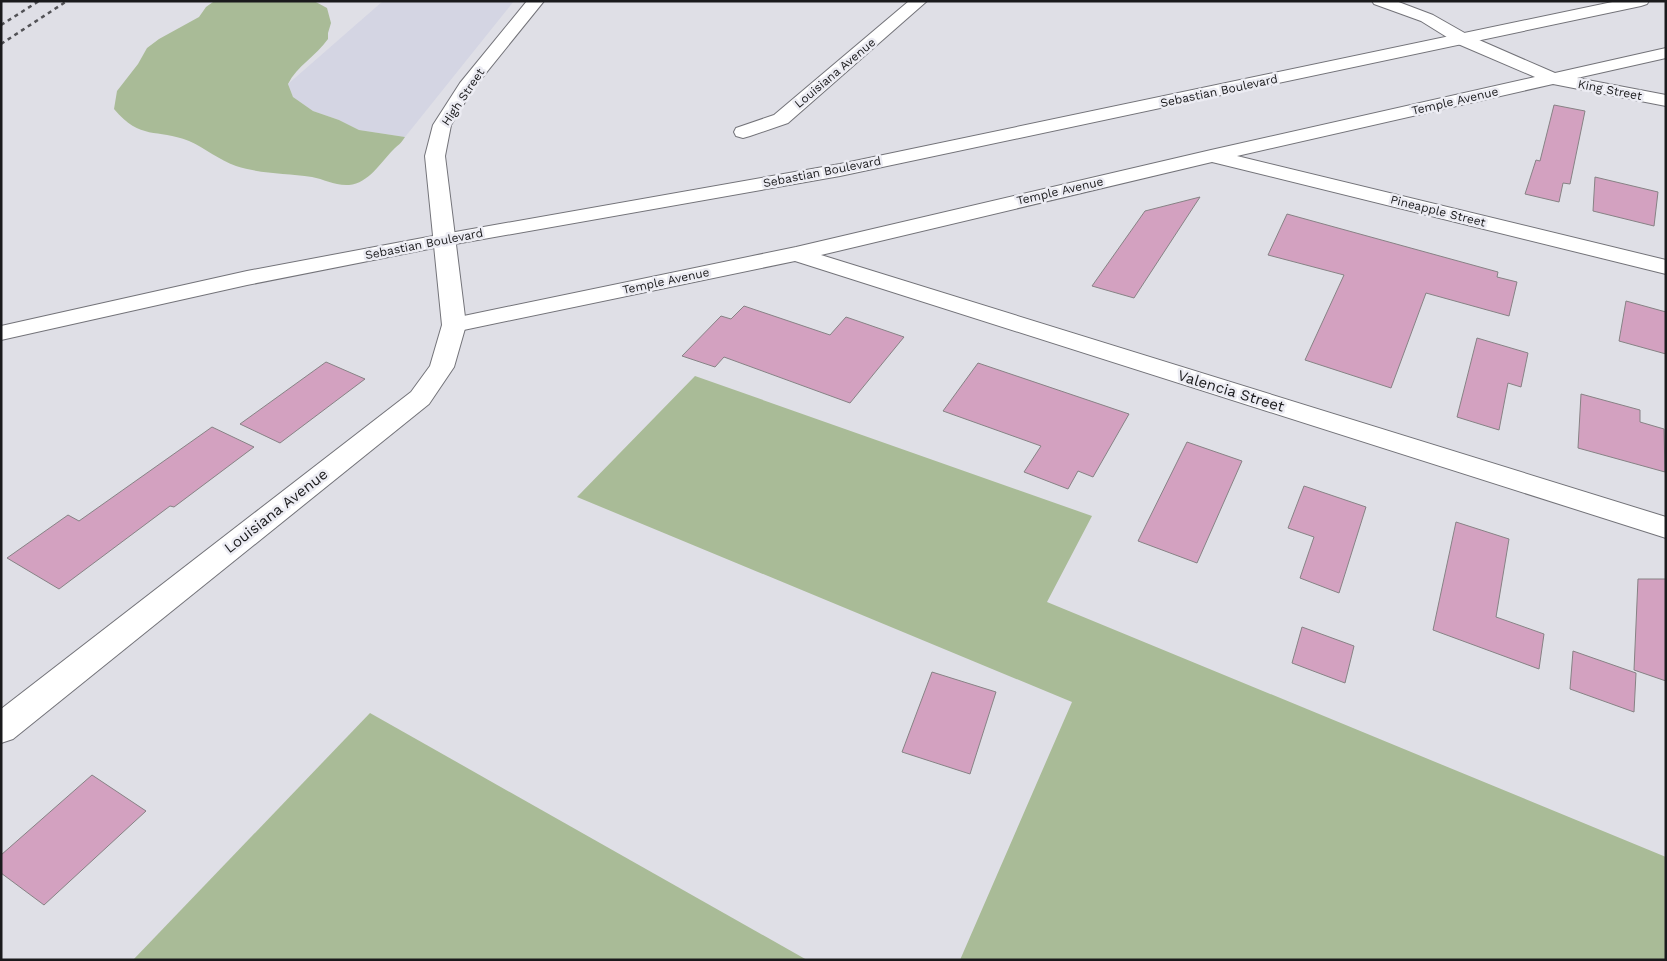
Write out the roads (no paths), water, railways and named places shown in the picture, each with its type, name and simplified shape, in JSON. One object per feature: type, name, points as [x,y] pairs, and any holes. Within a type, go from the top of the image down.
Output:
[{"type":"street","name":"High Street","points":[[444,240],[435,156],[442,126],[466,87],[536,1]]},
{"type":"street","name":"Louisiana Avenue","points":[[743,132],[781,119],[919,1]]},
{"type":"street","points":[[1380,1],[1427,18],[1464,40],[1554,79]]},
{"type":"street","name":"Sebastian Boulevard","points":[[1,333],[247,278],[444,240],[840,170],[1464,40],[1641,1]]},
{"type":"street","name":"Temple Avenue","points":[[454,325],[796,254],[1211,156],[1666,53]]},
{"type":"street","name":"King Street","points":[[1554,79],[1666,101]]},
{"type":"street","name":"Pineapple Street","points":[[1211,156],[1666,267]]},
{"type":"street","name":"Louisiana Avenue","points":[[1,729],[420,398],[442,367],[454,325],[444,240]]},
{"type":"street","name":"Valencia Street","points":[[796,254],[1666,528]]},
{"type":"railway","points":[[1,25],[39,1]]},
{"type":"railway","points":[[1,44],[67,1]]}]
